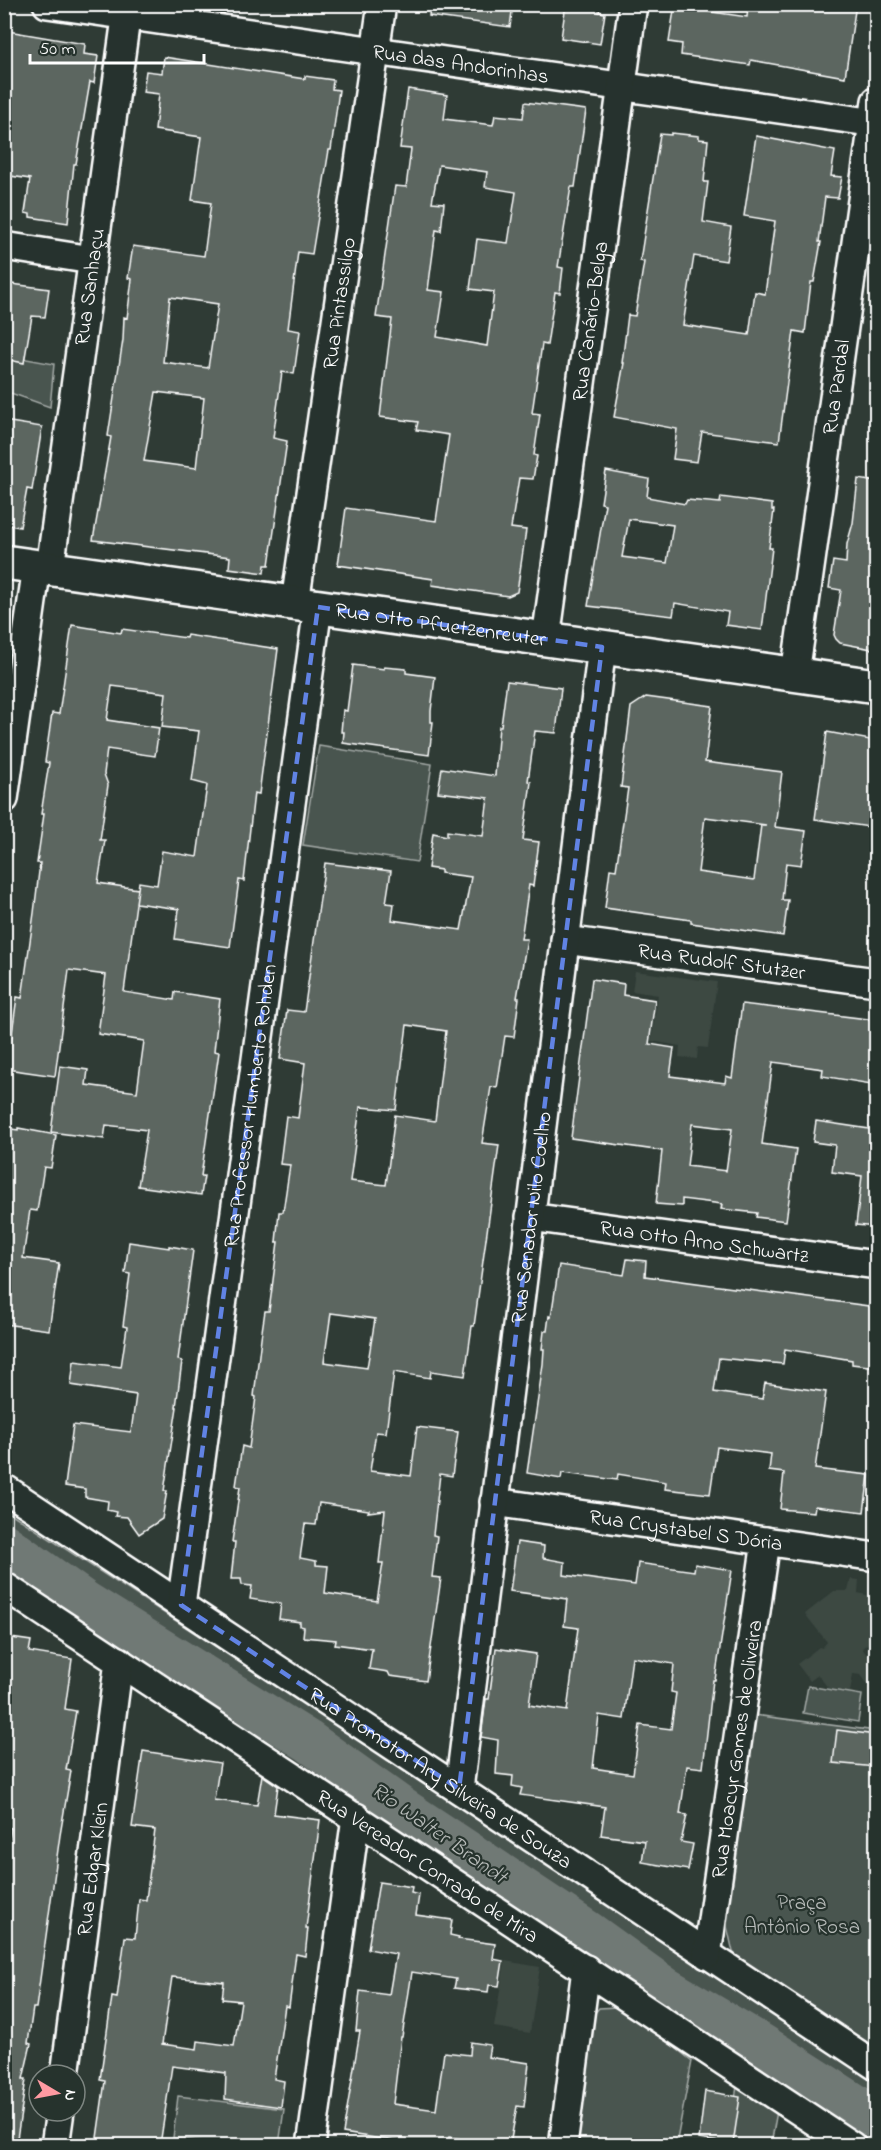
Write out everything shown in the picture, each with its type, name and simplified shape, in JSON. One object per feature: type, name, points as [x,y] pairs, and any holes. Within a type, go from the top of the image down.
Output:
[{"type":"main road","name":"Rua Otto Pfuetzenreuter","points":[[4,562],[876,686]]},
{"type":"street","name":"Rua das Andorinhas","points":[[47,4],[127,10],[375,51],[622,87],[875,116]]},
{"type":"street","name":"Rua Pintassilgo","points":[[307,605],[382,4]]},
{"type":"street","name":"Rua Canário-Belga","points":[[546,639],[633,4]]},
{"type":"street","name":"Rua Sanhaçu","points":[[4,799],[92,260],[127,10]]},
{"type":"street","name":"Rua Pardal","points":[[795,674],[875,116]]},
{"type":"street","points":[[4,246],[92,260]]},
{"type":"street","name":"Rua Professor Humberto Rohden","points":[[181,1605],[307,605]]},
{"type":"street","name":"Rua Senador Nilo Coelho","points":[[459,1789],[602,647]]},
{"type":"street","name":"Rua Rudolf Stutzer","points":[[565,940],[876,982]]},
{"type":"street","name":"Rua Otto Arno Schwartz","points":[[530,1217],[876,1265]]},
{"type":"street","name":"Rua Promotor Ary Silveira de Souza","points":[[4,1488],[876,2066]]},
{"type":"street","name":"Rua Crystabel S Dória","points":[[494,1502],[876,1557]]},
{"type":"street","name":"Rua Moacyr Gomes de Oliveira","points":[[708,1955],[766,1541]]},
{"type":"street","name":"Rua Vereador Conrado de Mira","points":[[4,1586],[852,2145]]},
{"type":"street","name":"Rua Edgar Klein","points":[[66,2063],[119,1661]]},
{"type":"street","points":[[311,2145],[356,1817]]},
{"type":"street","points":[[563,2145],[586,1969]]},
{"type":"street","points":[[55,2145],[58,2123]]},
{"type":"highlighted area","points":[[318,607],[602,647],[459,1789],[181,1605]]},
{"type":"shaded area","points":[[635,971],[717,982],[708,1048],[698,1047],[697,1059],[679,1057],[680,1046],[651,1041],[658,995],[632,991]]},
{"type":"shaded area","points":[[851,1579],[859,1580],[858,1593],[870,1596],[876,1604],[876,1638],[862,1648],[867,1655],[870,1653],[876,1662],[876,1684],[871,1689],[861,1675],[853,1674],[850,1692],[829,1689],[818,1675],[810,1681],[797,1664],[819,1647],[822,1648],[827,1642],[805,1614],[834,1591],[848,1591]]},
{"type":"shaded area","points":[[505,1961],[540,1967],[530,2033],[494,2027]]},
{"type":"green space","points":[[5,355],[54,364],[50,407],[5,391]]},
{"type":"green space","points":[[319,746],[432,764],[417,862],[303,845]]},
{"type":"green space","points":[[4,1509],[876,2076],[876,2141],[5,1555]]},
{"type":"green space","points":[[808,1686],[862,1695],[858,1722],[803,1713]]},
{"type":"green space","name":"Praça Antônio Rosa","points":[[754,1715],[876,1731],[876,2053],[741,1962],[733,1952],[726,1922]]},
{"type":"green space","points":[[617,2007],[634,2015],[692,2061],[676,2145],[573,2146],[590,2019],[599,2008]]},
{"type":"green space","points":[[737,2086],[777,2111],[771,2145],[728,2146]]},
{"type":"green space","points":[[178,2096],[284,2109],[279,2145],[230,2145],[173,2138]]},
{"type":"building","points":[[430,4],[513,4],[510,27],[429,16]]},
{"type":"building","points":[[566,4],[601,4],[599,12],[605,13],[600,44],[561,38]]},
{"type":"building","points":[[675,4],[707,4],[706,11],[747,17],[748,4],[856,4],[845,77],[751,60],[750,65],[681,55],[682,44],[669,42]]},
{"type":"building","points":[[8,31],[85,44],[84,54],[98,56],[94,83],[90,82],[76,164],[74,164],[68,223],[30,217],[30,214],[25,213],[30,179],[4,175],[4,32],[8,33]]},
{"type":"building","points":[[164,57],[305,79],[305,76],[333,80],[332,89],[339,90],[331,150],[329,150],[312,254],[298,252],[288,329],[300,331],[294,374],[282,372],[273,438],[287,441],[269,565],[265,565],[264,573],[229,568],[230,557],[93,540],[111,437],[108,436],[123,340],[124,317],[127,318],[132,279],[128,278],[133,246],[204,256],[211,203],[192,200],[201,137],[155,130],[159,94],[143,92],[146,71],[162,73]],"holes":[[[170,297],[218,304],[208,368],[163,362]],[[156,392],[204,398],[196,468],[144,461]]]},
{"type":"building","points":[[408,89],[447,95],[444,119],[493,125],[495,115],[523,118],[525,102],[586,110],[575,187],[571,187],[558,267],[563,268],[560,293],[555,292],[547,345],[542,344],[532,413],[540,414],[533,479],[519,478],[511,528],[526,530],[517,592],[508,596],[432,585],[433,579],[338,565],[346,508],[436,521],[449,435],[416,430],[418,422],[380,417],[392,319],[376,317],[395,186],[406,187],[411,149],[400,148]],"holes":[[[439,165],[487,172],[485,187],[516,192],[508,243],[477,239],[470,289],[494,292],[487,346],[437,337],[444,292],[428,290],[436,230],[441,231],[444,203],[432,202]]]},
{"type":"building","points":[[671,133],[699,136],[699,139],[708,140],[704,182],[708,182],[703,222],[731,227],[726,261],[694,256],[683,325],[749,335],[755,292],[765,294],[775,221],[744,216],[756,136],[835,151],[831,176],[842,177],[838,198],[825,197],[819,242],[821,242],[814,282],[811,282],[805,333],[794,331],[779,442],[702,432],[697,462],[673,459],[677,429],[614,417],[624,363],[622,363],[628,315],[635,316],[644,262],[640,261],[660,134],[671,135]]},
{"type":"building","points":[[4,283],[49,289],[45,317],[32,316],[24,363],[4,359],[4,332],[8,317],[4,316]]},
{"type":"building","points":[[4,421],[42,427],[32,490],[27,489],[20,527],[4,524]]},
{"type":"building","points":[[606,471],[649,479],[647,497],[685,504],[687,500],[720,503],[721,497],[772,504],[772,510],[774,510],[769,548],[772,548],[762,630],[726,625],[728,612],[675,603],[673,616],[588,606],[605,504],[601,503]],"holes":[[[629,519],[673,525],[667,563],[622,557]]]},
{"type":"building","points":[[858,479],[876,482],[876,647],[872,646],[872,649],[840,643],[836,639],[834,635],[841,590],[829,588],[833,561],[846,563]]},
{"type":"building","points":[[72,625],[121,633],[122,629],[186,638],[187,635],[278,649],[259,794],[254,793],[244,881],[239,880],[230,947],[175,939],[179,909],[136,903],[124,992],[174,1000],[175,992],[220,999],[214,1051],[219,1052],[201,1176],[204,1176],[201,1195],[138,1186],[147,1130],[106,1125],[104,1139],[51,1132],[60,1066],[88,1070],[86,1085],[137,1092],[144,1041],[98,1034],[106,975],[69,970],[55,1076],[7,1069],[17,997],[22,998],[34,913],[40,863],[37,863],[44,814],[41,814],[49,763],[45,762],[52,713],[59,714]],"holes":[[[112,686],[166,693],[162,727],[199,731],[192,781],[207,785],[197,857],[162,851],[157,885],[139,882],[138,889],[98,883],[105,840],[100,840],[108,785],[104,774],[107,749],[155,756],[159,728],[107,720]]]},
{"type":"building","points":[[353,665],[406,669],[406,673],[435,677],[429,755],[343,743],[344,732],[341,732],[343,710],[347,711]]},
{"type":"building","points":[[507,681],[561,688],[556,733],[535,731],[528,781],[531,782],[523,840],[539,842],[533,886],[529,885],[521,939],[527,939],[517,998],[519,998],[514,1037],[505,1036],[497,1088],[491,1087],[482,1143],[499,1145],[474,1326],[472,1326],[465,1376],[431,1371],[430,1378],[394,1372],[386,1433],[376,1432],[370,1471],[411,1476],[417,1427],[458,1432],[452,1476],[440,1474],[433,1535],[437,1536],[432,1577],[441,1578],[426,1681],[390,1676],[388,1672],[369,1669],[372,1649],[335,1644],[336,1640],[303,1637],[304,1627],[300,1626],[300,1622],[279,1619],[281,1604],[250,1599],[252,1586],[242,1585],[241,1579],[231,1579],[235,1542],[232,1542],[240,1487],[236,1486],[242,1446],[249,1448],[261,1338],[265,1311],[269,1311],[278,1242],[276,1242],[279,1212],[283,1212],[290,1165],[280,1164],[286,1116],[298,1118],[305,1063],[280,1059],[287,1010],[304,1012],[325,863],[391,871],[386,903],[394,904],[392,920],[461,930],[471,877],[441,873],[441,870],[428,868],[433,833],[447,836],[447,831],[483,836],[488,798],[438,792],[442,768],[495,776],[499,726],[501,726]],"holes":[[[407,1025],[446,1031],[435,1121],[395,1115],[386,1185],[350,1181],[360,1107],[396,1110]],[[331,1313],[375,1319],[367,1368],[324,1362]],[[319,1503],[369,1510],[368,1512],[385,1510],[379,1563],[383,1563],[377,1601],[325,1593],[328,1566],[316,1565],[316,1561],[300,1558],[305,1524],[316,1525]]]},
{"type":"building","points":[[646,697],[712,706],[705,762],[782,772],[775,827],[806,831],[801,865],[786,863],[782,900],[788,900],[783,936],[605,908],[610,869],[616,870],[628,788],[621,787],[631,707]],"holes":[[[705,817],[766,825],[761,825],[754,880],[698,872]]]},
{"type":"building","points":[[827,732],[876,741],[876,828],[815,819]]},
{"type":"building","points":[[592,979],[624,984],[623,995],[655,1000],[649,1044],[674,1048],[670,1076],[725,1083],[726,1076],[732,1078],[742,1004],[876,1020],[871,1084],[822,1076],[823,1069],[773,1062],[762,1144],[796,1149],[786,1221],[756,1217],[757,1213],[721,1209],[722,1204],[682,1199],[682,1206],[656,1204],[662,1151],[571,1138]],"holes":[[[692,1124],[732,1129],[726,1171],[687,1166]]]},
{"type":"building","points":[[816,1121],[876,1130],[876,1227],[856,1225],[862,1176],[832,1172],[835,1145],[813,1142]]},
{"type":"building","points":[[4,1128],[18,1130],[18,1128],[56,1135],[51,1168],[44,1167],[37,1211],[30,1210],[23,1258],[59,1263],[49,1330],[4,1324]]},
{"type":"building","points":[[129,1242],[193,1250],[178,1360],[182,1361],[162,1519],[139,1534],[127,1517],[115,1516],[116,1512],[107,1510],[108,1501],[85,1497],[85,1489],[65,1486],[73,1425],[131,1432],[136,1395],[71,1385],[74,1361],[121,1367],[127,1327],[123,1326],[130,1274],[125,1273]]},
{"type":"building","points":[[627,1259],[646,1261],[645,1276],[876,1307],[876,1367],[852,1364],[852,1360],[785,1349],[783,1364],[719,1358],[714,1392],[762,1399],[765,1383],[826,1392],[815,1469],[869,1475],[864,1512],[815,1506],[814,1512],[780,1509],[784,1473],[769,1471],[771,1454],[717,1447],[710,1494],[665,1489],[666,1482],[618,1474],[617,1480],[562,1473],[561,1479],[527,1473],[543,1364],[544,1331],[547,1331],[549,1316],[551,1317],[559,1265],[624,1275]]},
{"type":"building","points":[[517,1542],[544,1546],[543,1558],[565,1562],[564,1575],[635,1585],[638,1563],[694,1571],[695,1564],[732,1570],[715,1680],[713,1680],[703,1768],[687,1766],[680,1814],[687,1815],[681,1842],[693,1844],[688,1870],[642,1862],[645,1841],[601,1835],[605,1807],[520,1795],[522,1788],[512,1786],[513,1776],[496,1774],[498,1740],[481,1737],[496,1648],[536,1654],[529,1705],[567,1711],[578,1628],[564,1626],[567,1599],[510,1591]],"holes":[[[632,1657],[674,1664],[671,1692],[676,1693],[671,1729],[640,1725],[633,1774],[593,1768],[599,1715],[624,1719]]]},
{"type":"building","points":[[4,1637],[31,1641],[29,1652],[72,1659],[65,1709],[76,1711],[66,1770],[71,1771],[36,2008],[33,2008],[28,2043],[31,2044],[23,2079],[26,2079],[16,2145],[4,2145],[4,1868],[11,1828],[4,1827]]},
{"type":"building","points":[[837,1730],[876,1735],[876,1767],[833,1763]]},
{"type":"building","points":[[143,1751],[220,1763],[214,1800],[257,1805],[262,1775],[278,1786],[274,1814],[320,1820],[306,1928],[308,1928],[305,1956],[296,1954],[289,2007],[285,2006],[274,2079],[284,2081],[281,2107],[225,2099],[226,2073],[172,2066],[160,2145],[96,2145],[105,2081],[100,2080],[112,1997],[117,1998],[125,1937],[135,1938],[139,1899],[146,1900],[155,1830],[132,1827]],"holes":[[[172,1977],[224,1982],[222,1999],[241,2001],[234,2046],[198,2041],[197,2049],[162,2044]]]},
{"type":"building","points":[[379,1882],[412,1887],[411,1893],[419,1895],[416,1915],[452,1920],[450,1935],[459,1937],[458,1939],[495,1944],[493,1959],[503,1961],[499,1986],[489,1985],[488,1992],[454,1988],[456,1979],[412,1972],[393,2104],[436,2110],[444,2052],[470,2055],[471,2042],[490,2045],[488,2057],[529,2063],[524,2107],[517,2106],[510,2145],[483,2145],[484,2142],[449,2137],[448,2145],[421,2145],[343,2133],[360,2031],[356,2031],[360,1991],[389,1995],[396,1954],[368,1949]]},
{"type":"building","points":[[705,2091],[740,2097],[733,2144],[699,2139]]},
{"type":"waterway","name":"Rio Walter Brandt","points":[[4,1544],[85,1602],[308,1741],[403,1809],[588,1932],[664,1987],[759,2043],[876,2118]]}]
